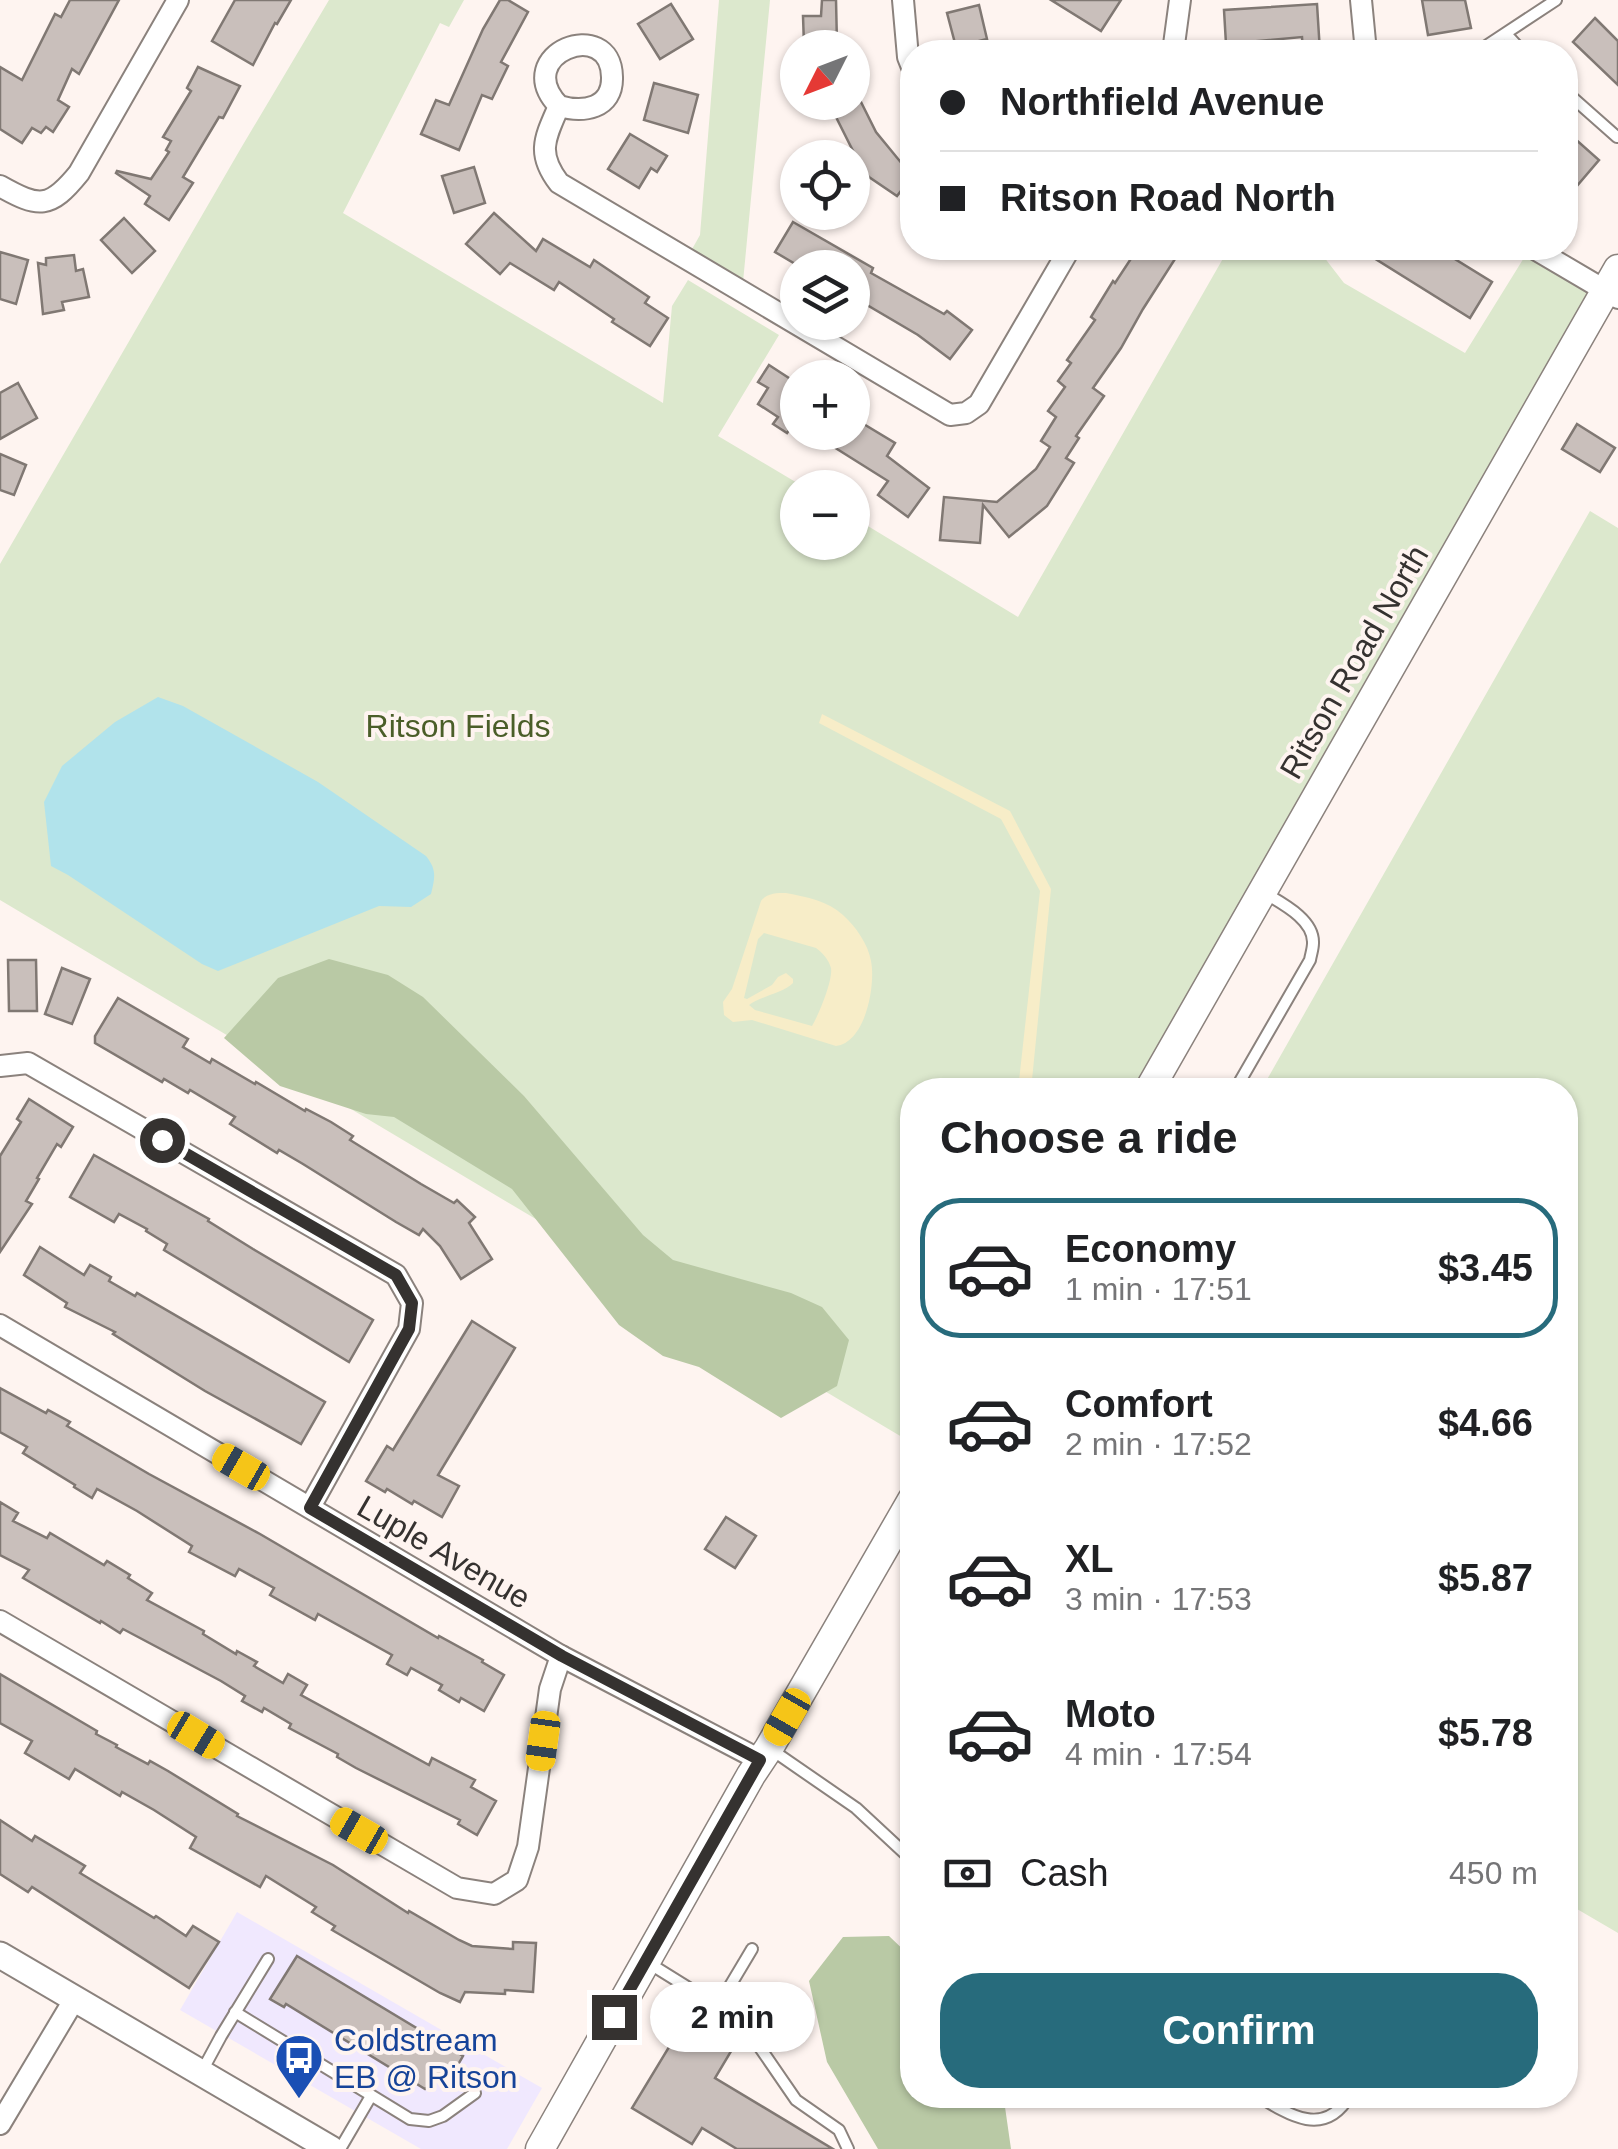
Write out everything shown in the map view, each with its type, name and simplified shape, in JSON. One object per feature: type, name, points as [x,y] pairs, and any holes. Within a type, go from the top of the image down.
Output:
[{"type":"main road","name":"Ritson Road North","points":[[1155,1078],[1614,286]]},
{"type":"main road","points":[[540,2149],[900,1521]]},
{"type":"street","points":[[0,186],[27,202],[46,202],[66,190],[178,0]]},
{"type":"street","points":[[903,0],[907,40]]},
{"type":"street","points":[[1175,40],[1180,0]]},
{"type":"street","points":[[1362,0],[1365,40]]},
{"type":"street","points":[[560,106],[545,139],[544,153],[559,184],[950,415],[979,404],[1063,260]]},
{"type":"street","points":[[1559,260],[1614,286]]},
{"type":"street","points":[[0,1066],[28,1063],[396,1275],[412,1303],[409,1329],[310,1508]]},
{"type":"street","name":"Luple Avenue","points":[[0,1324],[562,1656],[765,1754]]},
{"type":"street","points":[[0,1620],[456,1888],[494,1894],[517,1880],[528,1846],[550,1689],[562,1656]]},
{"type":"street","points":[[0,1955],[331,2149]]},
{"type":"street","points":[[0,2124],[74,2000]]},
{"type":"lane","points":[[1498,40],[1556,0]]},
{"type":"lane","points":[[1507,35],[1512,40]]},
{"type":"lane","points":[[1578,103],[1616,137]]},
{"type":"lane","points":[[1242,1078],[1310,960],[1314,940],[1309,927],[1295,913],[1262,891]]},
{"type":"lane","points":[[765,1754],[856,1808],[900,1849]]},
{"type":"lane","points":[[718,2006],[752,1949]]},
{"type":"lane","points":[[200,2074],[268,1959]]},
{"type":"lane","points":[[646,1961],[729,2012],[752,2036],[796,2100],[839,2130],[848,2149]]},
{"type":"lane","points":[[236,2012],[410,2119],[429,2121],[443,2116],[475,2093]]},
{"type":"lane","points":[[340,2149],[371,2096]]},
{"type":"lane","points":[[1276,2108],[1302,2119],[1321,2120],[1337,2114],[1341,2108]]},
{"type":"shaded area","points":[[237,1912],[542,2088],[507,2149],[421,2149],[180,2010]]},
{"type":"green space","name":"Ritson Fields","points":[[329,0],[464,0],[449,27],[440,23],[343,213],[663,403],[672,306],[688,280],[779,335],[718,436],[780,473],[780,560],[870,560],[870,527],[1018,617],[1222,260],[1326,260],[1344,283],[1465,353],[1523,260],[1552,260],[1606,290],[1148,1078],[900,1078],[900,1436],[0,900],[0,564]]},
{"type":"green space","points":[[719,0],[770,0],[743,282],[691,251],[700,235]]},
{"type":"green space","points":[[1590,511],[1618,528],[1618,1933],[1578,1910],[1578,1078],[1268,1078]]},
{"type":"green space","points":[[329,959],[388,975],[423,997],[524,1096],[643,1235],[673,1260],[791,1293],[822,1307],[849,1340],[837,1386],[781,1418],[699,1367],[663,1356],[619,1325],[512,1189],[394,1117],[366,1114],[280,1086],[224,1038],[278,978]]},
{"type":"green space","points":[[889,1936],[900,1947],[900,2108],[1005,2108],[1011,2149],[878,2149],[827,2062],[809,1981],[843,1937]]},
{"type":"sand","points":[[822,714],[1010,811],[1051,889],[1032,1078],[1019,1078],[1040,891],[1001,819],[819,723]]},
{"type":"sand","points":[[783,893],[831,906],[857,930],[867,948],[872,972],[870,998],[861,1024],[846,1043],[836,1046],[752,1020],[733,1022],[724,1015],[723,1002],[732,989],[761,901]],"holes":[[[764,933],[816,948],[829,962],[831,974],[812,1026],[749,1005],[793,983],[786,973],[772,985],[744,998],[758,939]]]},
{"type":"water","points":[[158,697],[183,706],[318,782],[426,856],[434,874],[431,894],[411,907],[379,906],[218,971],[51,866],[44,802],[62,766],[115,722]]},
{"type":"building","points":[[70,0],[119,0],[79,74],[72,69],[58,100],[69,107],[53,132],[46,127],[41,133],[32,128],[22,143],[0,129],[0,67],[22,80],[55,14],[61,17]]},
{"type":"building","points":[[235,0],[291,0],[253,65],[212,41]]},
{"type":"building","points":[[500,0],[508,0],[528,12],[501,62],[508,66],[492,99],[482,95],[459,150],[421,134],[436,100],[449,105]]},
{"type":"building","points":[[822,0],[836,0],[837,30],[803,30],[803,16],[821,16]]},
{"type":"building","points":[[1051,0],[1121,0],[1101,31]]},
{"type":"building","points":[[1422,0],[1465,0],[1471,28],[1428,35]]},
{"type":"building","points":[[671,4],[693,39],[660,59],[638,24]]},
{"type":"building","points":[[1317,4],[1319,40],[1226,40],[1224,10]]},
{"type":"building","points":[[979,5],[987,39],[954,40],[947,13]]},
{"type":"building","points":[[1595,18],[1618,41],[1618,85],[1578,47],[1575,40]]},
{"type":"building","points":[[198,67],[240,86],[183,177],[193,183],[169,220],[145,204],[150,196],[116,173],[151,179],[169,152],[166,150],[171,141],[163,137],[191,91],[187,88]]},
{"type":"building","points":[[654,83],[698,95],[688,133],[644,120]]},
{"type":"building","points":[[838,120],[870,120],[900,161],[897,196],[870,178],[870,140],[848,140]]},
{"type":"building","points":[[630,134],[667,156],[657,172],[651,168],[639,188],[608,169]]},
{"type":"building","points":[[1578,141],[1599,160],[1578,185]]},
{"type":"building","points":[[474,167],[485,203],[454,213],[442,176]]},
{"type":"building","points":[[494,213],[536,251],[543,239],[590,267],[594,260],[649,297],[645,303],[668,318],[650,346],[559,282],[554,290],[510,263],[500,274],[466,244]]},
{"type":"building","points":[[124,218],[155,251],[132,273],[101,240]]},
{"type":"building","points":[[788,230],[807,230],[842,250],[780,250],[780,255],[775,252]]},
{"type":"building","points":[[0,252],[28,260],[16,304],[0,299]]},
{"type":"building","points":[[74,255],[76,271],[83,269],[89,297],[62,302],[64,310],[43,314],[38,263],[46,265],[46,258]]},
{"type":"building","points":[[1130,260],[1174,260],[1093,388],[1104,396],[1076,436],[1079,438],[1066,458],[1074,463],[1047,506],[1009,537],[983,505],[980,543],[940,540],[944,497],[997,502],[1036,469],[1050,447],[1041,441],[1056,417],[1048,411],[1065,387],[1058,381],[1071,363],[1067,360],[1095,320],[1091,317]]},
{"type":"building","points":[[1377,260],[1456,260],[1492,282],[1470,318]]},
{"type":"building","points":[[870,266],[871,273],[944,314],[947,311],[972,330],[950,359],[870,307]]},
{"type":"building","points":[[769,365],[780,372],[780,428],[773,424],[778,417],[758,404],[768,388],[758,382]]},
{"type":"building","points":[[18,383],[37,418],[0,439],[0,393]]},
{"type":"building","points":[[1577,424],[1615,448],[1600,472],[1562,449]]},
{"type":"building","points":[[870,428],[895,443],[887,456],[929,488],[908,517],[878,495],[888,481],[839,450],[870,450]]},
{"type":"building","points":[[0,454],[26,465],[14,495],[0,490]]},
{"type":"building","points":[[8,960],[36,960],[37,1011],[9,1011]]},
{"type":"building","points":[[62,968],[90,979],[72,1024],[45,1014]]},
{"type":"building","points":[[118,998],[188,1039],[183,1047],[331,1122],[353,1136],[350,1140],[421,1184],[454,1203],[457,1200],[475,1217],[469,1223],[492,1259],[461,1279],[440,1246],[423,1229],[419,1235],[396,1222],[230,1124],[235,1117],[190,1090],[188,1093],[164,1079],[162,1082],[95,1043],[95,1036]]},
{"type":"building","points":[[29,1099],[73,1127],[61,1147],[57,1144],[37,1178],[26,1201],[32,1204],[0,1252],[0,1156],[21,1122],[17,1119]]},
{"type":"building","points":[[94,1155],[209,1219],[373,1320],[349,1362],[164,1250],[167,1244],[147,1229],[119,1214],[114,1222],[70,1197]]},
{"type":"building","points":[[40,1247],[84,1275],[90,1265],[111,1277],[109,1281],[135,1296],[137,1293],[325,1402],[301,1444],[205,1391],[115,1332],[65,1307],[67,1303],[24,1275]]},
{"type":"building","points":[[472,1321],[515,1348],[438,1475],[459,1486],[442,1517],[366,1481],[387,1446],[393,1450]]},
{"type":"building","points":[[0,1388],[70,1422],[67,1426],[149,1474],[483,1660],[504,1675],[484,1711],[461,1698],[459,1702],[439,1690],[442,1685],[411,1668],[407,1675],[387,1664],[392,1655],[318,1614],[315,1620],[270,1595],[274,1588],[239,1569],[235,1576],[189,1552],[192,1546],[137,1511],[97,1489],[92,1498],[23,1453],[27,1447],[0,1432]]},
{"type":"building","points":[[0,1502],[18,1513],[13,1521],[47,1538],[50,1533],[104,1565],[107,1561],[130,1575],[128,1578],[152,1593],[147,1600],[204,1631],[203,1634],[236,1654],[237,1651],[257,1662],[254,1666],[283,1683],[288,1674],[307,1685],[301,1695],[429,1765],[432,1758],[475,1780],[471,1787],[496,1801],[477,1835],[458,1824],[460,1820],[337,1757],[338,1754],[289,1728],[291,1724],[264,1708],[262,1712],[242,1701],[245,1696],[221,1681],[123,1629],[120,1633],[100,1623],[23,1578],[29,1570],[0,1555]]},
{"type":"building","points":[[726,1517],[756,1536],[735,1568],[705,1549]]},
{"type":"building","points":[[0,1674],[97,1731],[116,1747],[168,1771],[237,1816],[333,1865],[459,1940],[472,1946],[513,1949],[513,1942],[536,1943],[533,1992],[465,1992],[460,2002],[440,1993],[332,1930],[335,1926],[312,1912],[316,1907],[266,1876],[260,1887],[190,1848],[196,1837],[154,1810],[122,1792],[120,1796],[75,1769],[69,1779],[25,1753],[32,1741],[0,1723]]},
{"type":"building","points":[[0,1820],[32,1841],[35,1836],[85,1866],[80,1873],[186,1936],[193,1926],[219,1942],[189,1988],[32,1887],[28,1892],[0,1874]]},
{"type":"building","points":[[297,1956],[463,2056],[455,2070],[425,2089],[286,2004],[284,2007],[270,1999]]},
{"type":"building","points":[[686,2019],[733,2048],[715,2078],[833,2149],[737,2149],[702,2128],[692,2144],[632,2108]]},
{"type":"place","name":"Coldstream EB @ Ritson","points":[[299,2100]]},
{"type":"route","points":[[162,1140],[396,1275],[412,1303],[409,1329],[310,1508],[562,1656],[760,1760],[614,2017]]}]
